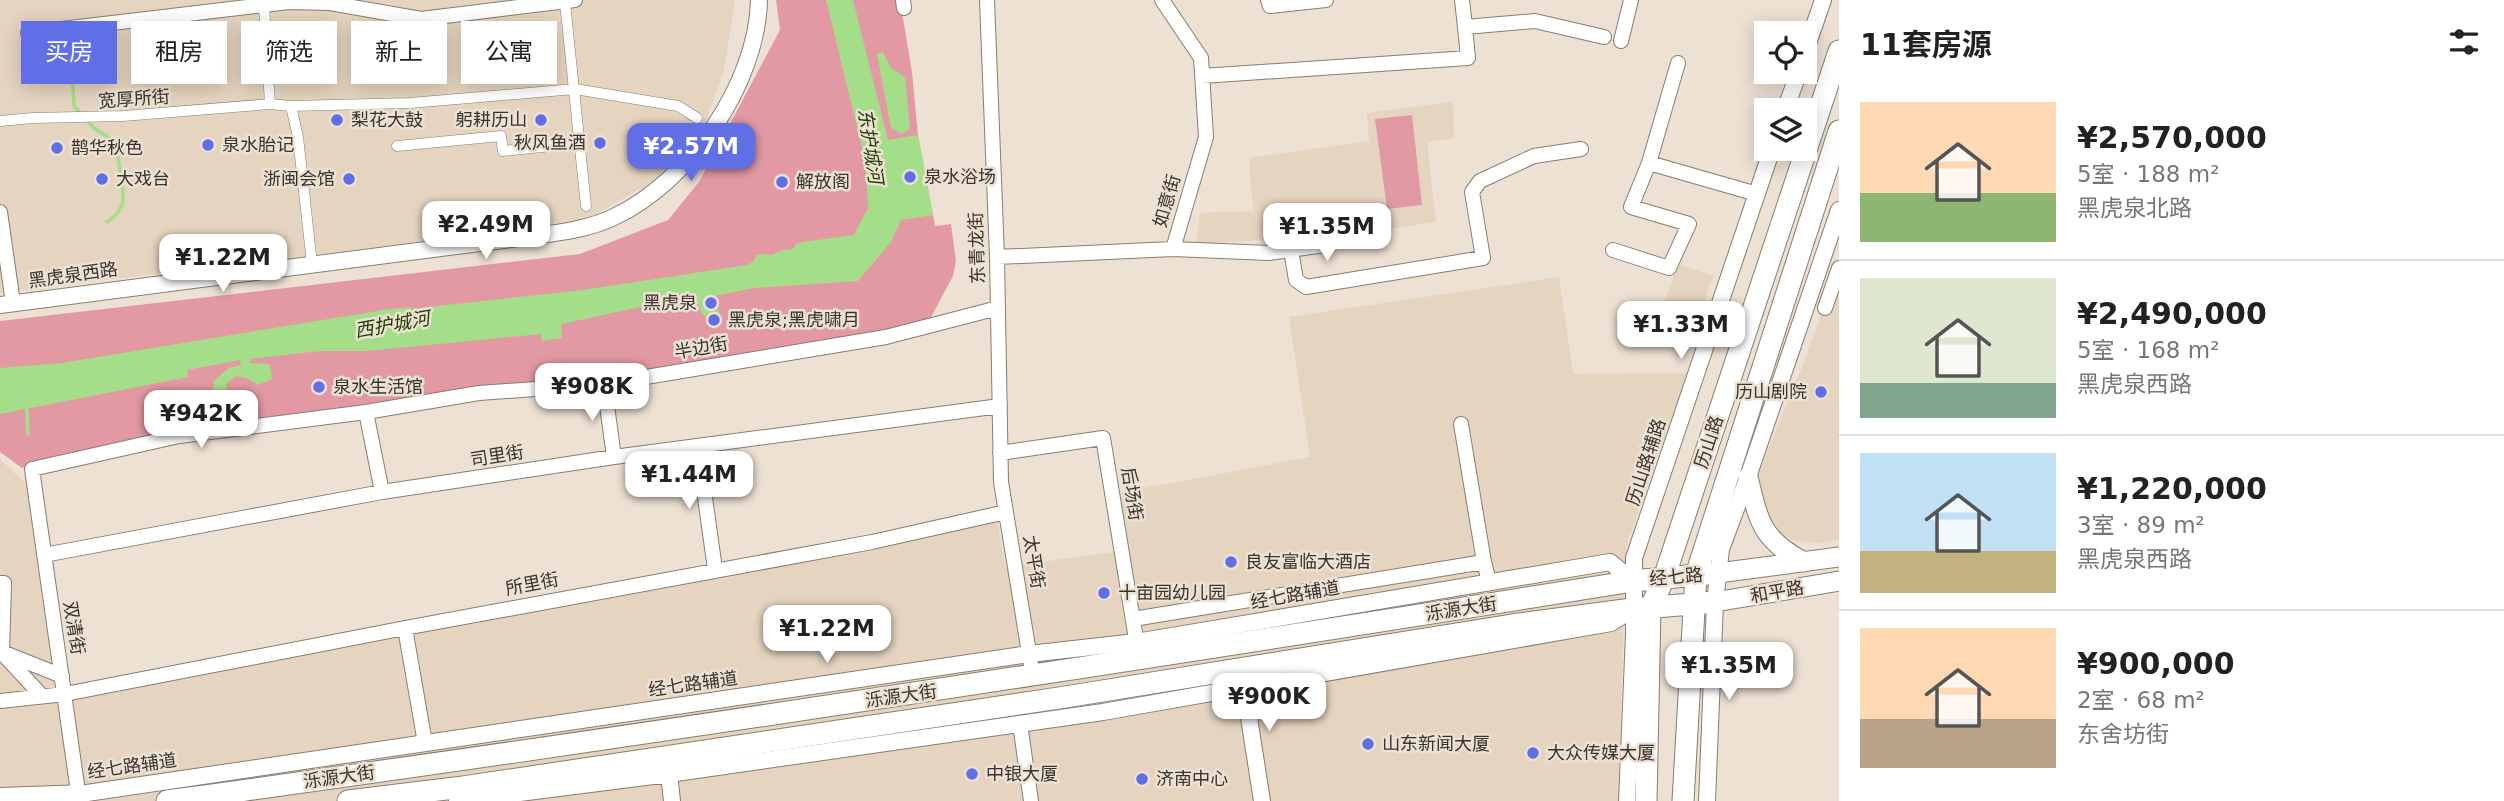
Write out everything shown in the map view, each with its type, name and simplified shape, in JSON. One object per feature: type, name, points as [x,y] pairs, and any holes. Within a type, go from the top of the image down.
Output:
[{"type":"main road","name":"历山路","points":[[1646,801],[1641,609],[1664,578],[1839,51]]},
{"type":"main road","name":"历山路","points":[[1683,801],[1705,604],[1696,575],[1839,131]]},
{"type":"main road","points":[[1748,477],[1756,511],[1768,537],[1782,550],[1804,562]]},
{"type":"main road","name":"和平路","points":[[1718,573],[1839,557]]},
{"type":"main road","name":"经七路","points":[[1633,581],[1718,573]]},
{"type":"main road","name":"泺源大街","points":[[167,801],[563,747],[1033,677],[1138,651],[1633,581]]},
{"type":"main road","name":"和平路","points":[[1705,604],[1839,581]]},
{"type":"main road","name":"泺源大街","points":[[348,801],[1243,679],[1498,628],[1641,609],[1705,604]]},
{"type":"street","name":"黑虎泉西路","points":[[6,304],[526,237],[572,230],[612,218],[649,198],[676,173],[710,130],[738,86],[751,54],[759,0]]},
{"type":"street","name":"东青龙街","points":[[987,0],[997,257],[1000,453]]},
{"type":"street","name":"如意街","points":[[997,257],[1173,249],[1206,137],[1201,58],[1162,0]]},
{"type":"street","points":[[1268,0],[1270,6],[1326,0]]},
{"type":"street","points":[[1202,76],[1468,58],[1462,0]]},
{"type":"street","points":[[1621,41],[1631,0]]},
{"type":"street","points":[[1816,21],[1823,0]]},
{"type":"street","points":[[117,22],[289,2],[330,3],[421,19],[570,1],[586,206]]},
{"type":"street","points":[[264,5],[270,104]]},
{"type":"street","points":[[1465,27],[1535,20],[1604,37]]},
{"type":"street","points":[[1613,250],[1669,268],[1689,224],[1632,207],[1649,163],[1678,63]]},
{"type":"street","points":[[312,264],[298,137],[291,106],[410,103],[575,89],[678,106],[697,118]]},
{"type":"street","name":"宽厚所街","points":[[0,121],[270,104],[291,106]]},
{"type":"street","points":[[397,146],[501,136],[503,151],[581,143]]},
{"type":"street","points":[[1291,250],[1296,279],[1306,288],[1483,258],[1472,192],[1480,181],[1534,156],[1581,149]]},
{"type":"street","name":"历山路辅路","points":[[1627,801],[1634,634],[1641,609],[1633,581],[1634,558],[1768,161]]},
{"type":"street","points":[[1649,163],[1757,194]]},
{"type":"street","points":[[1707,801],[1705,604],[1718,573],[1721,549],[1839,210]]},
{"type":"street","points":[[0,212],[6,304]]},
{"type":"street","points":[[1173,249],[1269,253],[1325,246],[1325,239]]},
{"type":"street","points":[[1822,259],[1839,266],[1825,308]]},
{"type":"street","name":"半边街","points":[[32,469],[179,436],[366,412],[479,393],[604,384],[886,337],[998,308]]},
{"type":"street","points":[[604,384],[614,457]]},
{"type":"street","name":"司里街","points":[[44,555],[382,492],[614,457],[1000,406]]},
{"type":"street","points":[[366,412],[382,492]]},
{"type":"street","points":[[1461,424],[1489,582]]},
{"type":"street","name":"后场街","points":[[1000,453],[1103,438],[1138,651]]},
{"type":"street","points":[[698,448],[716,569]]},
{"type":"street","name":"太平街","points":[[1000,453],[1001,482],[1033,677]]},
{"type":"street","name":"双清街","points":[[32,469],[78,792]]},
{"type":"street","name":"所里街","points":[[0,701],[65,694],[716,569],[872,542],[1006,512]]},
{"type":"street","points":[[1133,619],[1484,562]]},
{"type":"street","name":"经七路辅道","points":[[0,796],[78,792],[1029,654],[1138,651],[1489,582],[1610,562],[1633,581]]},
{"type":"street","points":[[0,583],[4,583],[1,652],[41,695]]},
{"type":"street","points":[[405,628],[425,743]]},
{"type":"street","points":[[1,652],[62,676]]},
{"type":"street","points":[[457,801],[1020,724],[1243,679],[1262,801]]},
{"type":"street","points":[[1020,724],[1031,801]]},
{"type":"street","points":[[669,774],[672,801]]},
{"type":"shaded area","points":[[0,0],[735,0],[724,70],[705,124],[654,181],[587,219],[0,293]]},
{"type":"shaded area","points":[[776,0],[900,0],[912,72],[918,135],[935,226],[951,224],[956,261],[953,276],[930,319],[863,339],[695,367],[180,431],[22,468],[0,452],[0,321],[580,254],[668,220],[699,182],[780,30]]},
{"type":"shaded area","points":[[1453,102],[1454,138],[1427,142],[1436,222],[1343,235],[1196,244],[1200,213],[1253,211],[1249,158],[1369,141],[1367,113]]},
{"type":"shaded area","points":[[1412,115],[1422,205],[1387,209],[1375,119]]},
{"type":"shaded area","points":[[1678,264],[1713,276],[1696,325],[1661,313]]},
{"type":"shaded area","points":[[1839,264],[1839,540],[1820,543],[1796,541],[1778,532],[1761,498],[1758,474],[1805,360]]},
{"type":"shaded area","points":[[1559,277],[1573,374],[1688,373],[1626,546],[1618,801],[0,801],[0,459],[26,484],[62,702],[997,520],[1005,567],[1121,551],[1113,494],[1310,457],[1289,317]]},
{"type":"water","points":[[826,0],[853,0],[888,140],[918,135],[933,215],[901,220],[891,242],[858,281],[754,288],[715,296],[720,317],[711,321],[702,314],[696,298],[669,301],[561,324],[562,338],[542,341],[541,334],[250,359],[250,363],[270,364],[272,379],[258,385],[249,379],[236,376],[227,383],[226,392],[213,394],[214,381],[229,368],[241,365],[240,360],[187,370],[188,377],[0,414],[0,368],[62,363],[383,310],[583,290],[747,265],[753,262],[757,254],[772,255],[793,249],[796,244],[803,242],[854,235],[868,208],[865,159]]},
{"type":"water","points":[[883,52],[891,68],[905,77],[910,129],[902,134],[891,128],[877,54]]},
{"type":"waterway","points":[[73,84],[74,106],[81,114]]},
{"type":"waterway","points":[[86,119],[94,128],[114,141],[117,155],[123,199],[119,210],[107,222]]},
{"type":"waterway","points":[[27,410],[28,434]]},
{"type":"place","name":"梨花大鼓","points":[[337,120]]},
{"type":"place","name":"躬耕历山","points":[[541,120]]},
{"type":"place","name":"秋风鱼酒","points":[[600,143]]},
{"type":"place","name":"泉水胎记","points":[[208,145]]},
{"type":"place","name":"鹊华秋色","points":[[57,148]]},
{"type":"place","name":"泉水浴场","points":[[910,177]]},
{"type":"place","name":"大戏台","points":[[102,179]]},
{"type":"place","name":"浙闽会馆","points":[[349,179]]},
{"type":"place","name":"解放阁","points":[[782,182]]},
{"type":"place","name":"黑虎泉","points":[[711,303]]},
{"type":"place","name":"黑虎泉;黑虎啸月","points":[[714,320]]},
{"type":"place","name":"泉水生活馆","points":[[319,387]]},
{"type":"place","name":"历山剧院","points":[[1821,392]]},
{"type":"place","name":"良友富临大酒店","points":[[1231,562]]},
{"type":"place","name":"十亩园幼儿园","points":[[1104,593]]},
{"type":"place","name":"山东新闻大厦","points":[[1368,744]]},
{"type":"place","name":"大众传媒大厦","points":[[1533,753]]},
{"type":"place","name":"中银大厦","points":[[972,774]]},
{"type":"place","name":"济南中心","points":[[1142,779]]},
{"type":"water label","name":"东护城河","points":[[871,146]]},
{"type":"water label","name":"西护城河","points":[[392,324]]}]
